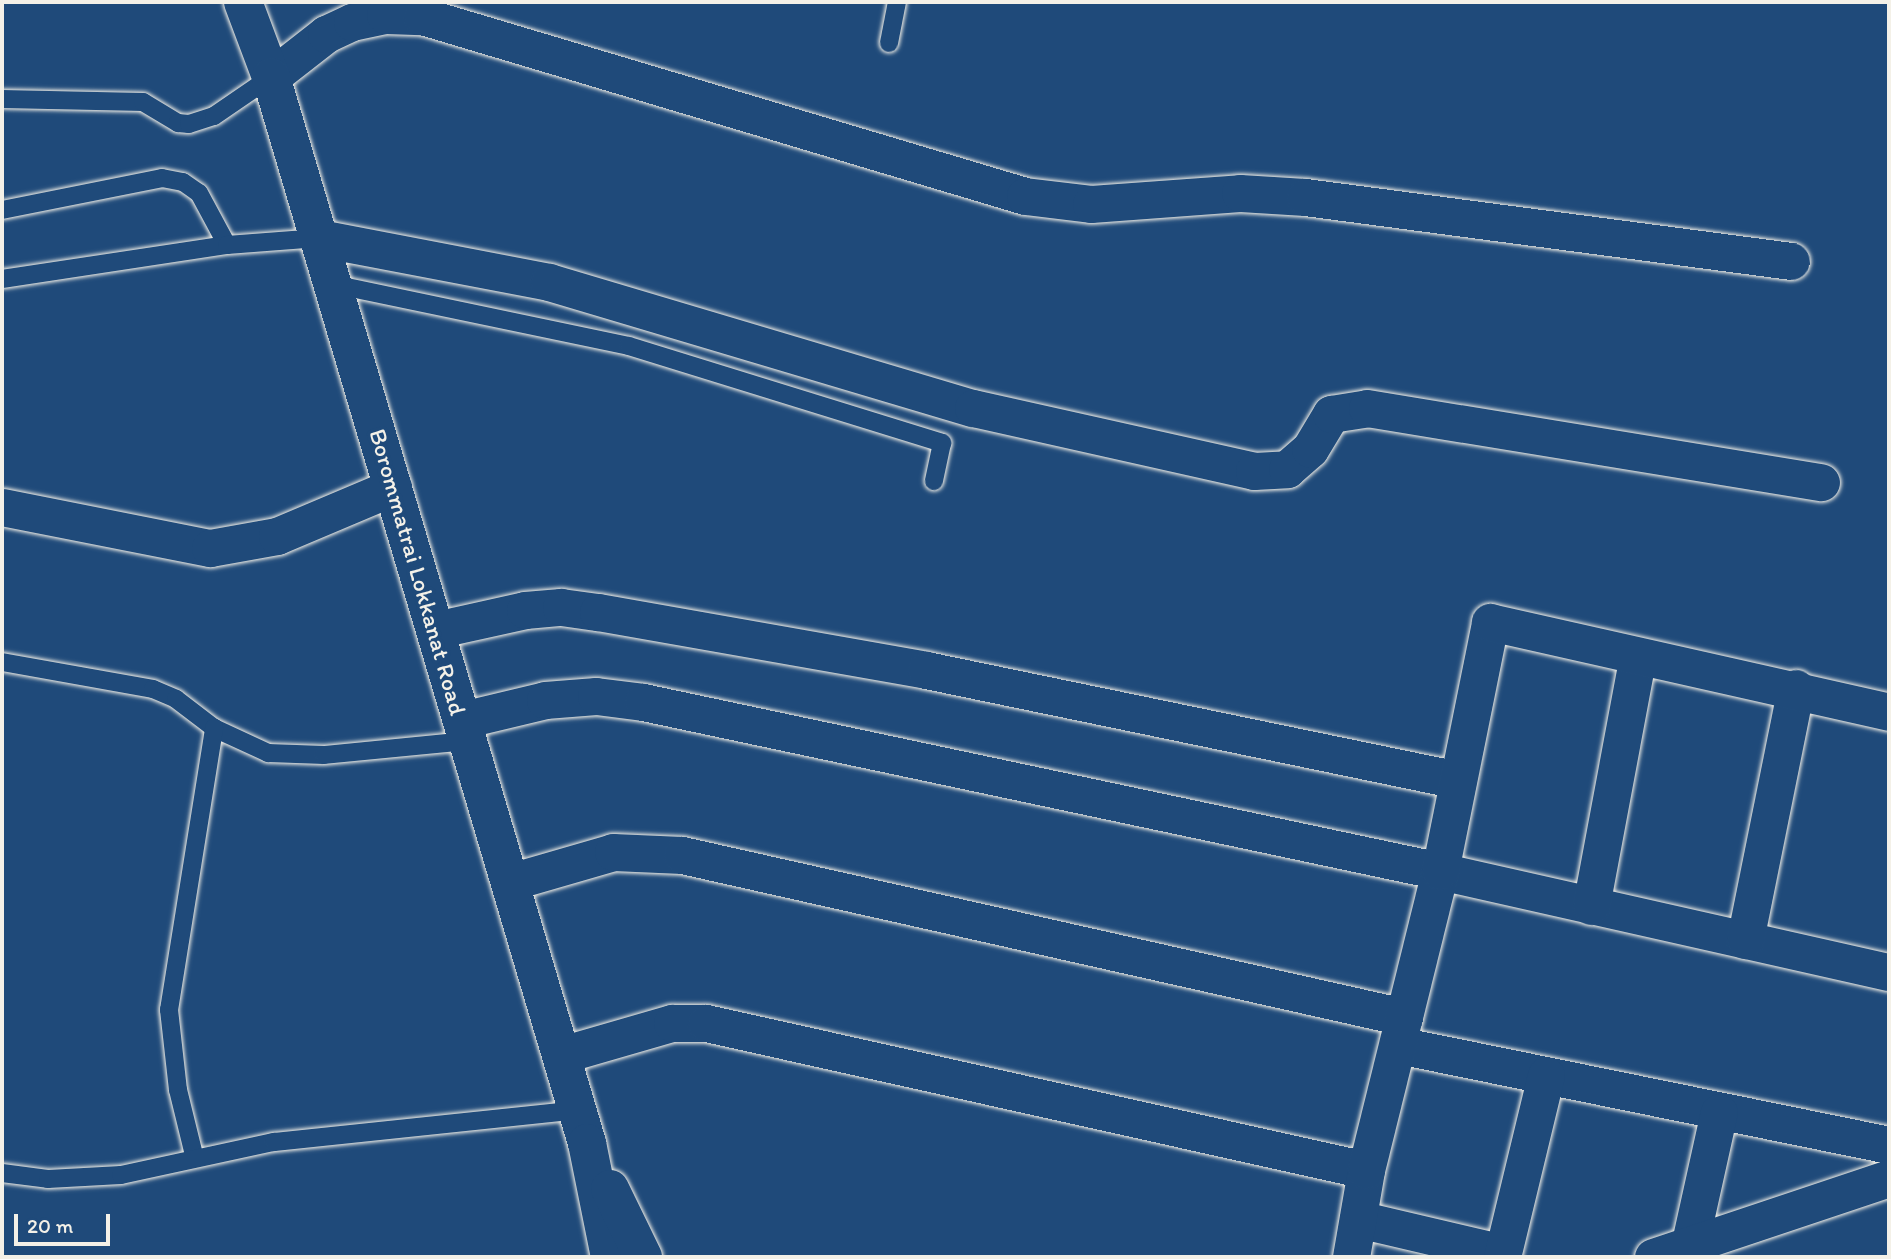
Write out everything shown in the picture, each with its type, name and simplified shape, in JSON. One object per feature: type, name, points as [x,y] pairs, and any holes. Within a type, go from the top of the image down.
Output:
[{"type":"main road","name":"Borommatrai Lokkanat Road","points":[[243,2],[271,77],[582,1126],[610,1257]]},
{"type":"main road","name":"Borommatrai Lokkanat Road","points":[[582,1126],[643,1257]]},
{"type":"street","points":[[271,77],[326,34],[352,22],[385,15],[422,16],[1025,196],[1091,204],[1240,193],[1305,197],[1791,261]]},
{"type":"street","points":[[319,238],[549,282],[973,408],[1254,471],[1287,470],[1310,449],[1331,414],[1367,408],[1821,482]]},
{"type":"street","points":[[2,507],[210,548],[277,536],[393,487]]},
{"type":"street","points":[[435,630],[525,610],[561,607],[597,612],[926,670],[1458,780]]},
{"type":"street","points":[[1351,1257],[1366,1170],[1440,871],[1490,622],[1638,656],[1797,688],[1889,712]]},
{"type":"street","points":[[1591,906],[1638,656]]},
{"type":"street","points":[[1745,940],[1797,688]]},
{"type":"street","points":[[465,730],[545,700],[596,696],[643,702],[1440,871],[1889,972]]},
{"type":"street","points":[[510,882],[613,852],[682,855],[1401,1031],[1546,1075],[1889,1145]]},
{"type":"street","points":[[561,1055],[672,1023],[706,1023],[1366,1170]]},
{"type":"street","points":[[1358,1219],[1503,1255],[1546,1075]]},
{"type":"street","points":[[1689,1247],[1719,1112]]},
{"type":"street","points":[[1653,1257],[1889,1178]]},
{"type":"lane","points":[[889,43],[897,2]]},
{"type":"lane","points":[[2,99],[143,102],[178,123],[189,124],[214,116],[271,77]]},
{"type":"lane","points":[[2,211],[162,178],[183,182],[199,193],[227,245]]},
{"type":"lane","points":[[2,279],[227,245],[319,238]]},
{"type":"lane","points":[[332,284],[629,346],[942,443],[934,481]]},
{"type":"lane","points":[[2,662],[153,689],[176,699],[215,728],[268,753],[324,755],[465,730]]},
{"type":"lane","points":[[194,1155],[176,1078],[169,1010],[215,728]]},
{"type":"lane","points":[[2,1173],[48,1179],[121,1175],[194,1155],[274,1142],[582,1126]]}]
